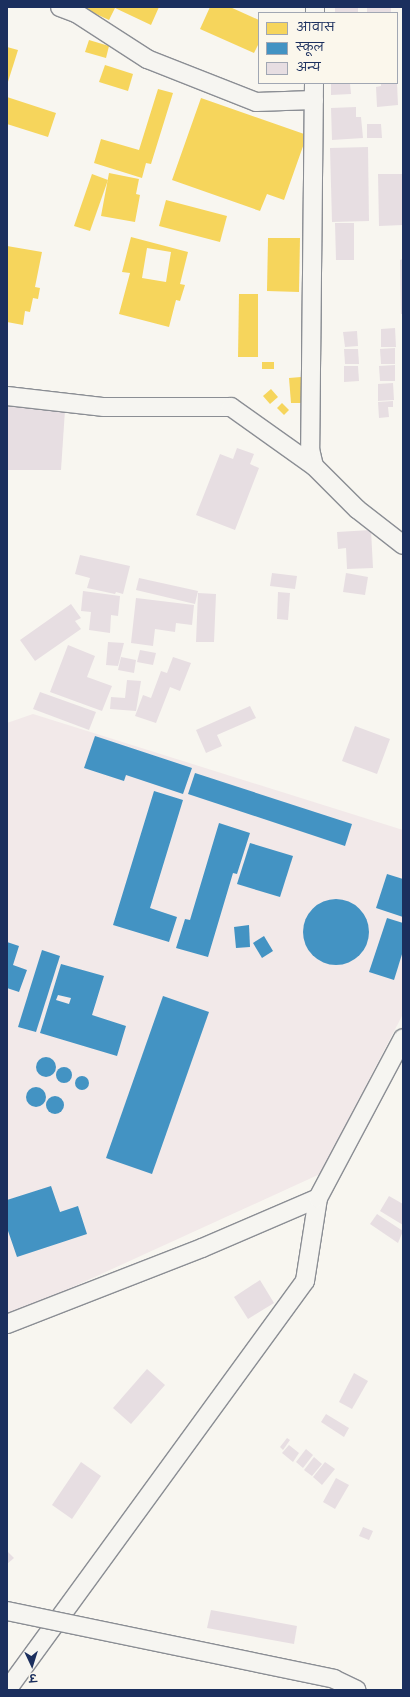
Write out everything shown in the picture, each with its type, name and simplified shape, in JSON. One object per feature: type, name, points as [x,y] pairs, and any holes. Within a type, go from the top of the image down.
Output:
[{"type":"street","points":[[60,7],[76,13],[148,59],[256,102],[314,92],[309,389],[310,449],[314,466]]},
{"type":"street","points":[[7,396],[104,406],[231,408],[314,466],[356,509],[403,545]]},
{"type":"street","points":[[7,1690],[305,1281],[318,1198],[403,1038]]},
{"type":"street","points":[[335,1167],[362,1131],[403,1052]]},
{"type":"street","points":[[7,1324],[202,1248],[318,1198]]},
{"type":"street","points":[[7,1611],[334,1679],[357,1690]]},
{"type":"shaded area","points":[[33,714],[403,830],[403,1014],[320,1174],[7,1317],[7,723]]},
{"type":"building: आवास","points":[[81,7],[159,7],[151,25],[115,8],[109,20]]},
{"type":"building: आवास","points":[[210,7],[230,7],[258,20],[258,45],[254,53],[200,29]]},
{"type":"building: आवास","points":[[89,40],[109,46],[106,58],[85,52]]},
{"type":"building: आवास","points":[[7,47],[18,50],[7,85]]},
{"type":"building: आवास","points":[[105,65],[133,74],[128,91],[99,82]]},
{"type":"building: आवास","points":[[158,89],[173,93],[151,164],[146,163],[142,178],[94,163],[101,139],[139,150]]},
{"type":"building: आवास","points":[[7,97],[56,113],[48,137],[7,124]]},
{"type":"building: आवास","points":[[201,98],[307,135],[284,200],[267,194],[260,211],[172,180]]},
{"type":"building: आवास","points":[[109,173],[139,179],[136,194],[140,195],[135,222],[101,216]]},
{"type":"building: आवास","points":[[92,174],[108,180],[90,231],[74,226]]},
{"type":"building: आवास","points":[[166,200],[227,216],[220,242],[159,226]]},
{"type":"building: आवास","points":[[131,237],[188,252],[180,284],[185,285],[180,301],[176,300],[169,327],[119,314],[130,273],[122,272]],"holes":[[[147,248],[171,252],[166,282],[142,278]]]},
{"type":"building: आवास","points":[[268,238],[300,238],[299,292],[267,291]]},
{"type":"building: आवास","points":[[7,246],[42,252],[35,287],[40,288],[38,299],[33,298],[30,312],[25,311],[23,325],[7,322]]},
{"type":"building: आवास","points":[[239,294],[258,294],[258,357],[238,357]]},
{"type":"building: आवास","points":[[262,362],[274,362],[274,369],[262,369]]},
{"type":"building: आवास","points":[[301,377],[303,403],[291,403],[289,378]]},
{"type":"building: आवास","points":[[271,389],[278,397],[270,404],[263,396]]},
{"type":"building: आवास","points":[[282,403],[289,410],[284,415],[277,408]]},
{"type":"building: स्कूल","points":[[95,736],[192,768],[183,794],[126,775],[124,781],[84,768]]},
{"type":"building: स्कूल","points":[[195,773],[352,824],[345,846],[188,794]]},
{"type":"building: स्कूल","points":[[154,791],[183,800],[150,908],[177,917],[169,942],[113,925]]},
{"type":"building: स्कूल","points":[[219,823],[250,833],[237,874],[233,873],[208,957],[176,948],[185,919],[190,920]]},
{"type":"building: स्कूल","points":[[250,843],[293,856],[280,897],[237,884]]},
{"type":"building: स्कूल","points":[[387,874],[403,879],[403,917],[376,908]]},
{"type":"building: स्कूल","points":[[329,899],[343,899],[355,904],[364,913],[369,925],[367,945],[360,956],[343,965],[329,965],[317,960],[308,951],[303,939],[303,925],[308,913],[317,904]]},
{"type":"building: स्कूल","points":[[387,918],[403,923],[403,951],[394,980],[369,972]]},
{"type":"building: स्कूल","points":[[249,925],[250,947],[236,948],[234,927]]},
{"type":"building: स्कूल","points":[[264,936],[273,951],[262,958],[253,943]]},
{"type":"building: स्कूल","points":[[7,942],[19,946],[13,965],[27,970],[19,992],[7,988]]},
{"type":"building: स्कूल","points":[[42,950],[60,956],[36,1032],[18,1027]]},
{"type":"building: स्कूल","points":[[61,964],[104,976],[92,1015],[126,1026],[117,1056],[40,1033]],"holes":[[[58,995],[71,998],[69,1004],[56,1000]]]},
{"type":"building: स्कूल","points":[[163,996],[209,1012],[152,1174],[106,1158]]},
{"type":"building: स्कूल","points":[[46,1057],[53,1060],[56,1067],[53,1074],[46,1077],[39,1074],[36,1067],[39,1060]]},
{"type":"building: स्कूल","points":[[64,1067],[70,1069],[72,1075],[70,1081],[64,1083],[58,1081],[56,1075],[58,1069]]},
{"type":"building: स्कूल","points":[[82,1076],[87,1078],[89,1083],[87,1088],[82,1090],[77,1088],[75,1083],[77,1078]]},
{"type":"building: स्कूल","points":[[36,1087],[43,1090],[46,1097],[43,1104],[36,1107],[29,1104],[26,1097],[29,1090]]},
{"type":"building: स्कूल","points":[[51,1096],[59,1096],[64,1101],[62,1112],[59,1114],[51,1114],[46,1109],[46,1101]]},
{"type":"building: स्कूल","points":[[51,1186],[60,1212],[78,1206],[87,1234],[17,1257],[7,1228],[7,1200]]},
{"type":"building: अन्य","points":[[335,7],[358,7],[358,12],[335,12]]},
{"type":"building: अन्य","points":[[367,7],[391,7],[391,12],[367,12]]},
{"type":"building: अन्य","points":[[331,84],[350,84],[351,94],[331,95]]},
{"type":"building: अन्य","points":[[381,84],[397,84],[398,105],[377,107],[376,87],[381,86]]},
{"type":"building: अन्य","points":[[356,107],[356,117],[361,117],[363,138],[332,140],[331,108]]},
{"type":"building: अन्य","points":[[367,124],[381,124],[382,138],[367,138]]},
{"type":"building: अन्य","points":[[368,147],[369,221],[332,222],[330,148]]},
{"type":"building: अन्य","points":[[378,174],[402,174],[403,225],[379,226]]},
{"type":"building: अन्य","points":[[335,223],[354,223],[354,260],[336,260]]},
{"type":"building: अन्य","points":[[403,259],[403,314],[401,314],[400,260]]},
{"type":"building: अन्य","points":[[395,328],[396,347],[381,347],[381,329]]},
{"type":"building: अन्य","points":[[357,331],[358,346],[345,347],[343,332]]},
{"type":"building: अन्य","points":[[395,348],[395,364],[381,364],[380,349]]},
{"type":"building: अन्य","points":[[344,349],[358,349],[359,364],[345,364]]},
{"type":"building: अन्य","points":[[395,365],[395,381],[380,381],[379,366]]},
{"type":"building: अन्य","points":[[344,366],[358,366],[359,381],[344,382]]},
{"type":"building: अन्य","points":[[393,383],[394,400],[378,401],[378,384]]},
{"type":"building: अन्य","points":[[393,401],[393,407],[388,407],[389,417],[379,418],[378,402]]},
{"type":"building: अन्य","points":[[7,406],[65,410],[61,470],[8,470]]},
{"type":"building: अन्य","points":[[237,448],[254,454],[250,464],[259,468],[235,530],[196,515],[220,454],[233,459]]},
{"type":"building: अन्य","points":[[371,530],[373,568],[347,569],[346,548],[338,549],[337,532]]},
{"type":"building: अन्य","points":[[80,555],[130,566],[123,594],[116,592],[115,594],[87,588],[90,578],[75,574]]},
{"type":"building: अन्य","points":[[272,573],[297,576],[295,589],[270,586]]},
{"type":"building: अन्य","points":[[346,573],[368,577],[365,595],[343,592]]},
{"type":"building: अन्य","points":[[139,578],[198,591],[195,604],[136,590]]},
{"type":"building: अन्य","points":[[83,591],[120,596],[118,616],[111,615],[110,633],[89,630],[91,612],[81,611]]},
{"type":"building: अन्य","points":[[278,592],[290,593],[288,620],[277,619]]},
{"type":"building: अन्य","points":[[198,593],[216,594],[214,642],[196,642]]},
{"type":"building: अन्य","points":[[136,598],[194,605],[192,625],[176,623],[175,632],[155,629],[153,646],[131,643]]},
{"type":"building: अन्य","points":[[71,604],[81,618],[75,621],[81,629],[35,661],[20,640]]},
{"type":"building: अन्य","points":[[108,642],[124,643],[118,666],[106,665]]},
{"type":"building: अन्य","points":[[68,645],[95,656],[87,677],[112,686],[102,711],[50,692]]},
{"type":"building: अन्य","points":[[140,650],[156,653],[153,665],[137,662]]},
{"type":"building: अन्य","points":[[121,657],[136,660],[134,673],[118,670]]},
{"type":"building: अन्य","points":[[173,657],[191,663],[180,691],[170,687],[156,723],[135,716],[143,695],[151,698],[161,671],[167,673]]},
{"type":"building: अन्य","points":[[127,680],[141,681],[136,711],[110,709],[111,697],[125,698]]},
{"type":"building: अन्य","points":[[40,692],[96,712],[89,730],[33,709]]},
{"type":"building: अन्य","points":[[250,706],[256,718],[217,735],[222,746],[206,753],[196,730]]},
{"type":"building: अन्य","points":[[355,726],[390,739],[377,774],[342,761]]},
{"type":"building: अन्य","points":[[389,1196],[403,1204],[403,1225],[380,1211]]},
{"type":"building: अन्य","points":[[377,1214],[403,1231],[398,1243],[370,1224]]},
{"type":"building: अन्य","points":[[260,1280],[274,1303],[248,1319],[234,1297]]},
{"type":"building: अन्य","points":[[147,1369],[165,1385],[131,1424],[113,1408]]},
{"type":"building: अन्य","points":[[354,1373],[368,1381],[352,1409],[339,1402]]},
{"type":"building: अन्य","points":[[326,1414],[349,1428],[344,1437],[321,1422]]},
{"type":"building: अन्य","points":[[287,1438],[290,1440],[283,1450],[280,1447]]},
{"type":"building: अन्य","points":[[289,1445],[299,1453],[293,1462],[282,1453]]},
{"type":"building: अन्य","points":[[306,1449],[313,1455],[303,1468],[296,1462]]},
{"type":"building: अन्य","points":[[314,1457],[322,1464],[312,1476],[304,1470]]},
{"type":"building: अन्य","points":[[81,1462],[101,1476],[72,1519],[52,1505]]},
{"type":"building: अन्य","points":[[325,1462],[335,1469],[322,1485],[313,1477]]},
{"type":"building: अन्य","points":[[336,1478],[349,1485],[335,1509],[323,1502]]},
{"type":"building: अन्य","points":[[363,1527],[373,1531],[369,1540],[359,1536]]},
{"type":"building: अन्य","points":[[7,1551],[14,1558],[7,1564]]},
{"type":"building: अन्य","points":[[211,1610],[297,1626],[294,1644],[207,1628]]}]
